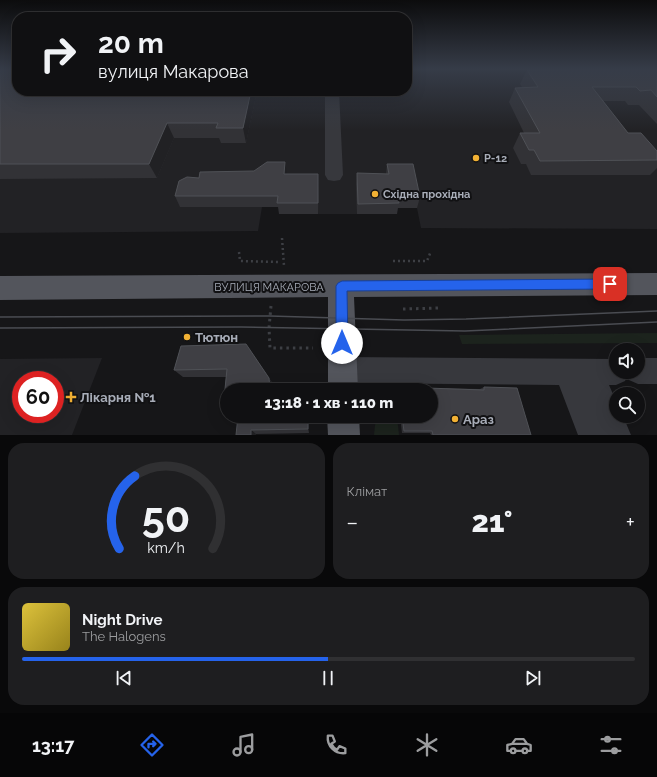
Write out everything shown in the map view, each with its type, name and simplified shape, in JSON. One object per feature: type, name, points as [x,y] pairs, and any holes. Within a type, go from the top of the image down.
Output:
[{"type":"main road","name":"ВУЛИЦЯ МАКАРОВА","points":[[0,288],[657,284]]},
{"type":"main road","points":[[342,286],[343,380]]},
{"type":"main road","points":[[343,423],[344,435]]},
{"type":"lane","points":[[332,96],[334,175]]},
{"type":"lane","points":[[645,371],[657,371]]},
{"type":"lane","points":[[343,380],[591,372]]},
{"type":"lane","points":[[591,372],[593,435]]},
{"type":"lane","points":[[591,372],[616,435]]},
{"type":"path","points":[[282,238],[284,269]]},
{"type":"path","points":[[393,261],[427,261],[430,251]]},
{"type":"path","points":[[239,252],[240,261],[280,262]]},
{"type":"path","points":[[272,303],[269,328],[270,348],[312,348]]},
{"type":"path","points":[[403,309],[438,308]]},
{"type":"shaded area","points":[[0,89],[12,89],[12,96],[412,96],[412,89],[657,89],[657,229],[421,228],[417,208],[396,208],[397,214],[279,214],[280,207],[262,207],[258,231],[0,233]]},
{"type":"shaded area","points":[[657,333],[657,343],[462,344],[459,335]]},
{"type":"shaded area","name":"Лікарня №1","points":[[102,358],[72,435],[0,435],[0,359]]},
{"type":"shaded area","points":[[375,423],[398,423],[399,435],[374,435]]},
{"type":"building","points":[[0,89],[12,89],[12,96],[250,96],[243,128],[216,128],[218,123],[167,123],[149,164],[0,164]]},
{"type":"building","points":[[516,89],[594,89],[628,133],[641,133],[657,151],[657,160],[540,161],[534,150],[529,150],[520,133],[540,133]]},
{"type":"building","points":[[638,89],[657,89],[657,97],[651,90],[640,91]]},
{"type":"building","points":[[267,162],[285,162],[284,174],[318,174],[318,203],[277,203],[278,196],[175,196],[179,181],[187,177],[199,178],[200,172],[254,171]]},
{"type":"building","points":[[387,164],[413,164],[420,197],[398,197],[399,203],[358,204],[357,173],[389,174]]},
{"type":"building","points":[[246,344],[269,378],[269,383],[226,383],[227,369],[174,370],[181,346]]},
{"type":"building","points":[[484,387],[517,388],[531,435],[433,435],[432,431],[404,431],[403,423],[438,423],[438,388],[484,390]]},
{"type":"building","points":[[237,423],[308,423],[308,429],[251,430],[251,435],[236,435]]},
{"type":"tram line","points":[[0,317],[270,316],[404,320],[466,319],[657,311]]},
{"type":"tram line","points":[[0,328],[241,327],[465,331],[657,322]]},
{"type":"place","name":"Р-12","points":[[476,158]]},
{"type":"place","name":"Східна прохідна","points":[[375,194]]},
{"type":"place","name":"Тютюн","points":[[187,337]]},
{"type":"place","name":"Лікарня №1","points":[[71,397]]},
{"type":"place","name":"Араз","points":[[455,419]]},
{"type":"route","points":[[342,343],[342,286],[610,284]]}]
